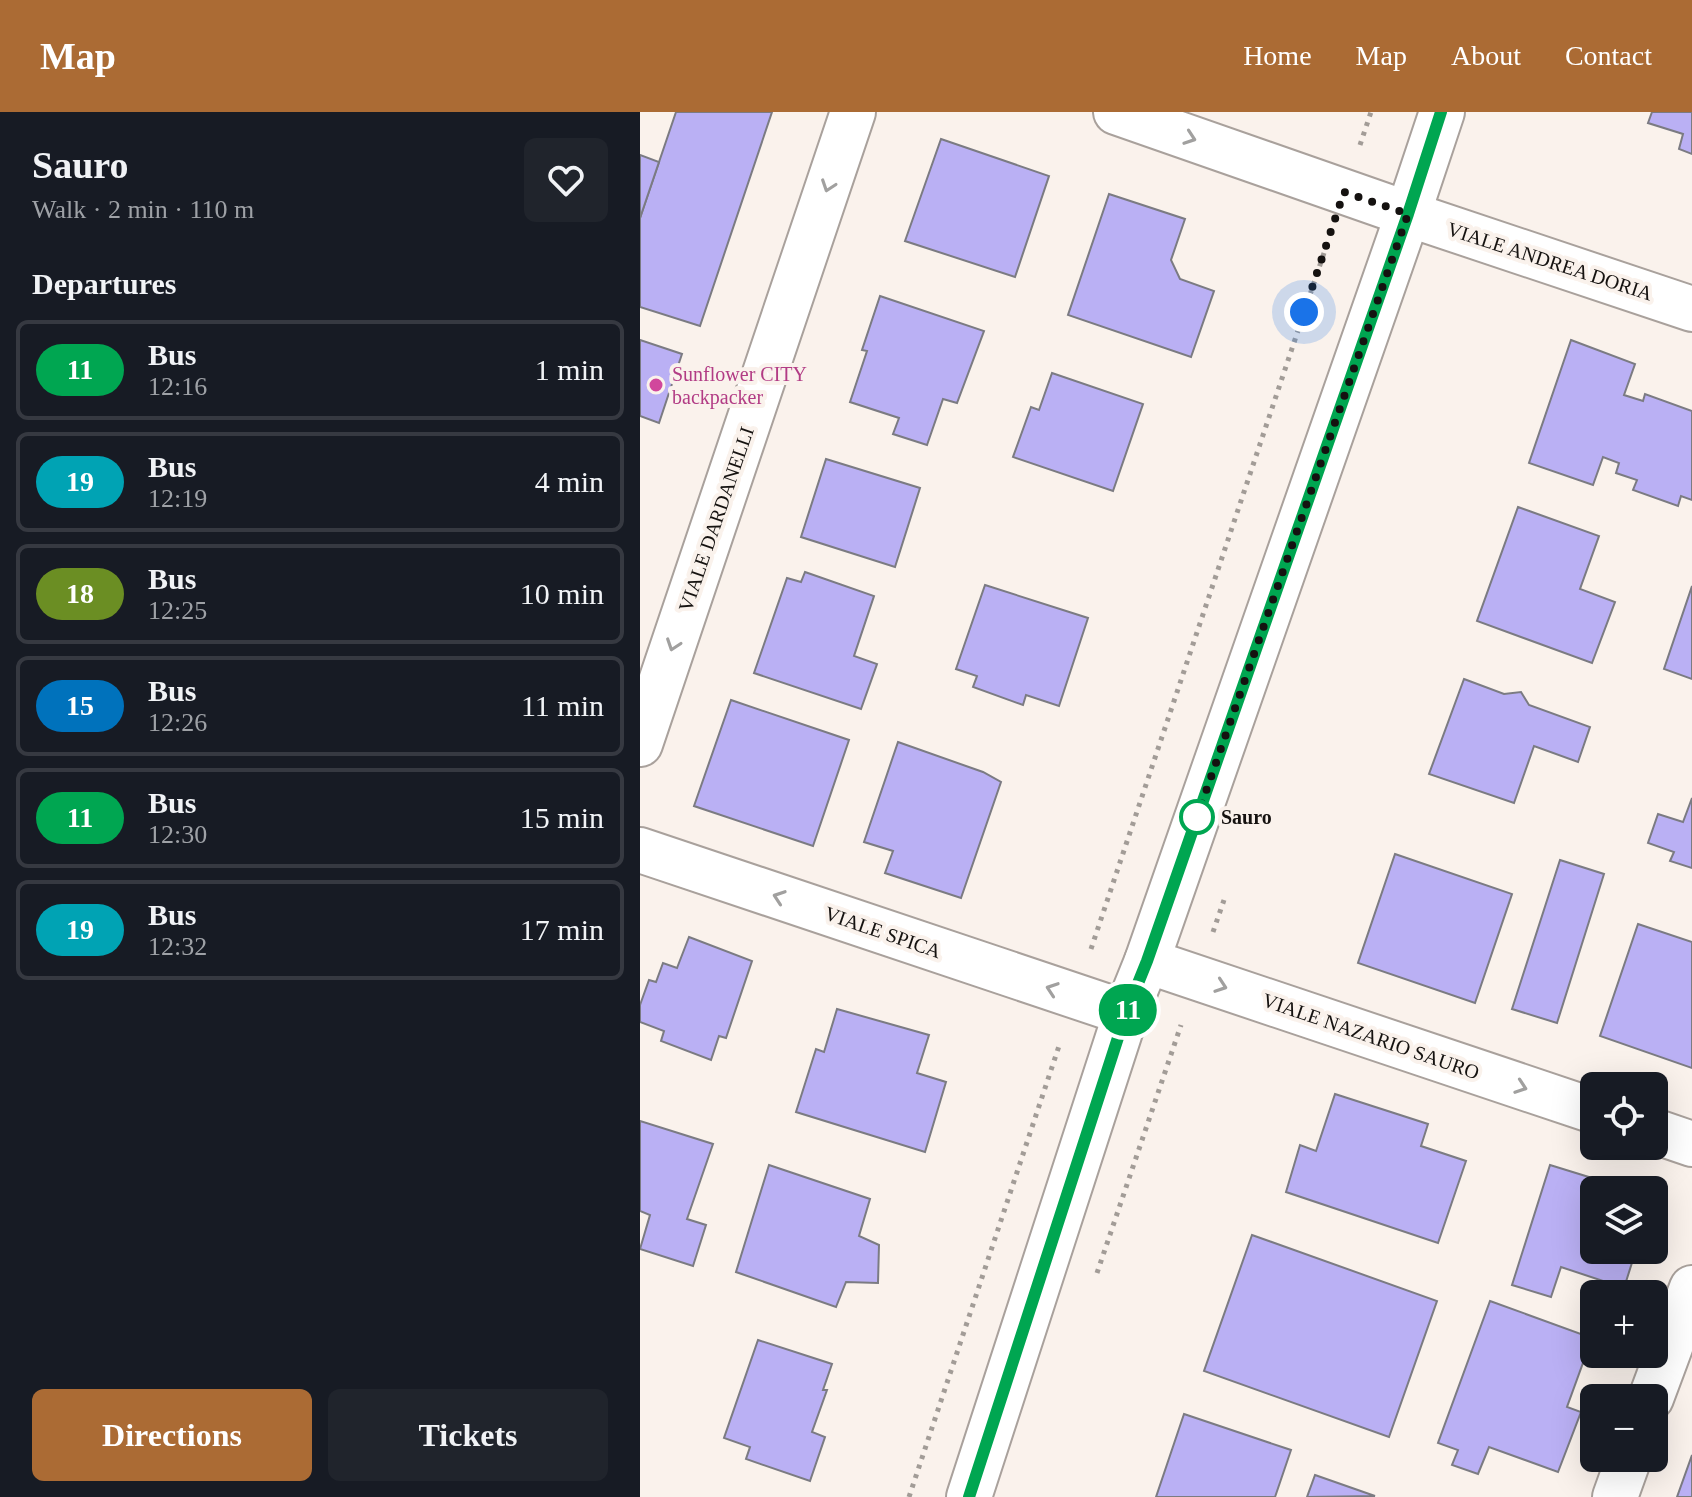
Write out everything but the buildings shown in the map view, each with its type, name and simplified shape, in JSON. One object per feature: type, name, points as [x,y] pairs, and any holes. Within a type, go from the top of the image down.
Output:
[{"type":"street","name":"VIALE DARDANELLI","points":[[640,744],[853,112]]},
{"type":"street","name":"VIALE ANDREA DORIA","points":[[1116,112],[1692,309]]},
{"type":"street","points":[[969,1497],[1126,1013],[1147,961],[1442,112]]},
{"type":"street","name":"VIALE SPICA","points":[[640,850],[1126,1013]]},
{"type":"street","name":"VIALE NAZARIO SAURO","points":[[1147,961],[1580,1106]]},
{"type":"street","points":[[1668,1136],[1692,1144]]},
{"type":"street","points":[[1656,1384],[1692,1288]]},
{"type":"street","points":[[1615,1497],[1624,1472]]},
{"type":"path","points":[[909,1497],[1371,112]]},
{"type":"bus line","name":"11","points":[[969,1497],[1126,1013],[1147,961],[1441,112]]},
{"type":"place","name":"Sunflower CITY backpacker","points":[[656,385]]},
{"type":"place","name":"Sauro","points":[[1197,817]]},
{"type":"route","points":[[1197,817],[1408,214],[1344,192],[1304,312]]}]
